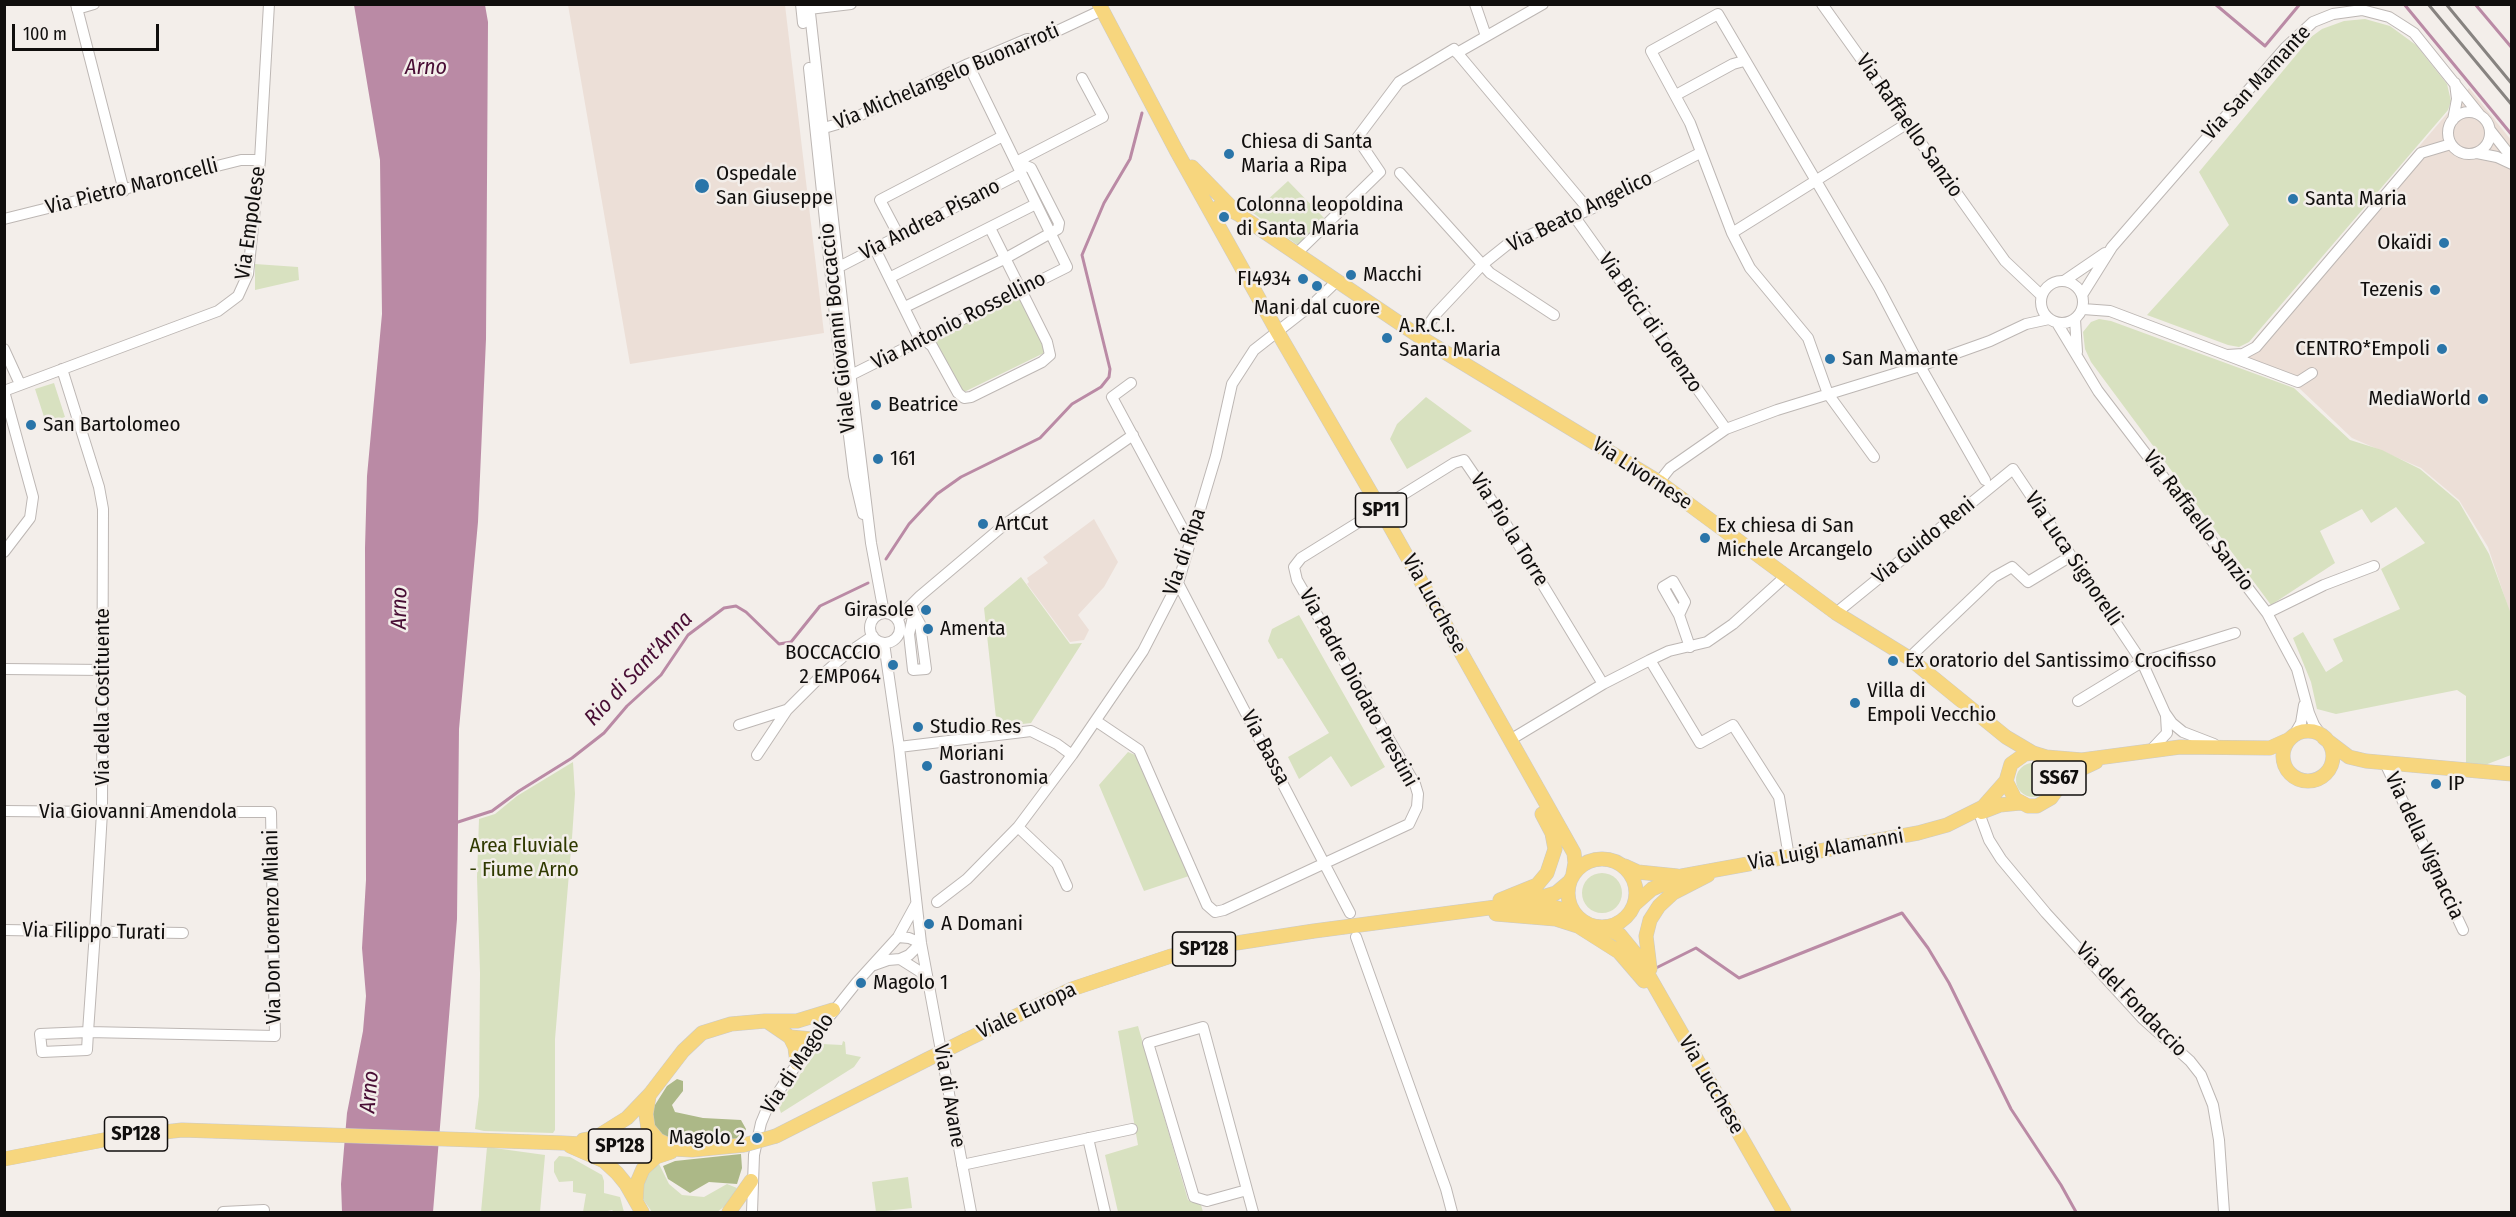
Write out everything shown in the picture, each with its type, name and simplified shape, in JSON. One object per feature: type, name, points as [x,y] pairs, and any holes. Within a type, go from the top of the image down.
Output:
[{"type":"main road","points":[[1100,7],[1176,150]]},
{"type":"main road","name":"Via Livornese","points":[[1176,150],[1238,214],[1420,337],[1659,482],[1836,613],[1909,658],[1991,726],[2040,755],[2070,760],[2106,758],[2180,747],[2225,746],[2251,749],[2276,747],[2292,737],[2308,732],[2323,737],[2349,757],[2366,761],[2511,774]]},
{"type":"main road","name":"Via Lucchese","points":[[1176,150],[1574,853],[1575,863],[1568,898],[1574,913],[1587,924],[1604,927],[1620,935],[1638,957],[1784,1212]]},
{"type":"main road","points":[[1218,223],[1216,209],[1218,206],[1238,214]]},
{"type":"main road","points":[[2287,770],[2283,754],[2292,737]]},
{"type":"main road","points":[[2323,737],[2332,752],[2332,760],[2325,774]]},
{"type":"main road","name":"SP128","points":[[1458,913],[1515,895],[1537,885],[1547,873],[1553,859],[1555,849],[1552,833],[1531,794],[1510,740]]},
{"type":"main road","name":"Via Livornese","points":[[2251,749],[2275,758],[2292,776],[2305,781],[2312,781],[2350,763],[2366,761]]},
{"type":"main road","name":"SS67","points":[[2020,803],[2010,794],[2006,781],[2007,772],[2017,758],[2040,755],[2052,762],[2059,776],[2056,791]]},
{"type":"main road","name":"Via Livornese","points":[[2020,803],[2028,806],[2045,803],[2077,771],[2106,758]]},
{"type":"main road","name":"Via Livornese","points":[[2490,772],[2511,765]]},
{"type":"main road","name":"Via Luigi Alamanni","points":[[1973,814],[1983,807],[2006,781]]},
{"type":"main road","name":"Via Luigi Alamanni","points":[[1632,909],[1652,889],[1682,876],[1918,833],[1947,825],[2000,805],[2020,803]]},
{"type":"main road","points":[[1571,878],[1587,861],[1597,858],[1606,858],[1624,866]]},
{"type":"main road","name":"Via Lucchese","points":[[1624,866],[1630,872],[1636,888],[1631,935],[1638,957]]},
{"type":"main road","name":"Via Luigi Alamanni","points":[[1624,866],[1638,872],[1682,876]]},
{"type":"main road","points":[[1663,1002],[1650,972],[1647,957],[1646,936],[1650,920],[1659,906],[1673,893],[1717,870]]},
{"type":"main road","name":"Viale Europa","points":[[558,1143],[678,1150],[711,1150],[744,1145],[776,1136],[1072,989],[1171,956],[1304,933],[1519,904],[1556,893],[1571,878]]},
{"type":"main road","name":"Viale Europa","points":[[1519,904],[1550,906],[1574,913]]},
{"type":"main road","points":[[1604,927],[1623,921],[1632,909]]},
{"type":"main road","name":"SP128","points":[[1458,913],[1532,915],[1578,926],[1619,952],[1635,969],[1681,1034]]},
{"type":"main road","points":[[558,1143],[595,1138],[617,1126],[650,1094],[682,1051],[702,1033],[731,1024],[765,1021],[797,1022],[833,1010]]},
{"type":"main road","points":[[765,1021],[790,1037],[800,1040],[812,1039]]},
{"type":"main road","points":[[797,1022],[812,1039]]},
{"type":"main road","points":[[790,1037],[795,1047],[797,1063]]},
{"type":"main road","points":[[650,1094],[646,1114],[648,1128],[658,1140],[678,1150]]},
{"type":"main road","name":"SP128","points":[[4,1159],[147,1133],[182,1130],[558,1143]]},
{"type":"main road","points":[[558,1143],[604,1161],[622,1179],[639,1207]]},
{"type":"main road","points":[[639,1207],[639,1178],[648,1163],[656,1156],[678,1150]]},
{"type":"main road","name":"SP128","points":[[4,1165],[22,1156]]},
{"type":"main road","points":[[729,1212],[751,1181]]},
{"type":"street","points":[[94,4],[77,7],[124,191]]},
{"type":"street","name":"Via Empolese","points":[[4,391],[218,311],[238,296],[248,274],[260,160],[269,4]]},
{"type":"street","points":[[806,6],[851,4]]},
{"type":"street","points":[[1475,4],[1486,36]]},
{"type":"street","points":[[1296,254],[1380,172],[1357,138],[1399,82],[1543,4]]},
{"type":"street","name":"Via Raffaello Sanzio","points":[[1822,4],[2005,261],[2042,300]]},
{"type":"street","name":"Viale Giovanni Boccaccio","points":[[806,6],[824,128],[871,543]]},
{"type":"street","name":"Viale Giovanni Boccaccio","points":[[806,6],[854,476],[871,543],[884,613]]},
{"type":"street","name":"Via Michelangelo Buonarroti","points":[[824,128],[832,128],[848,121],[968,64],[1027,39],[1040,39],[1100,7]]},
{"type":"street","name":"Via San Mamante","points":[[2082,295],[2112,247],[2284,48],[2313,22],[2333,14],[2362,10],[2389,17],[2414,33],[2479,114]]},
{"type":"street","points":[[1874,457],[1828,394],[1808,338],[1750,268],[1732,233],[1690,123],[1651,51],[1718,14],[1879,288],[1920,366],[1985,480]]},
{"type":"street","points":[[1456,51],[1589,210]]},
{"type":"street","points":[[1676,95],[1733,64],[1744,61]]},
{"type":"street","points":[[968,64],[1051,234]]},
{"type":"street","points":[[1016,162],[1103,117],[1082,78]]},
{"type":"street","points":[[2455,82],[2457,99],[2448,132],[2451,144],[2466,154],[2477,153],[2497,157],[2511,164]]},
{"type":"street","points":[[2453,120],[2465,112],[2479,114],[2511,158]]},
{"type":"street","points":[[1732,233],[1908,123]]},
{"type":"street","points":[[2477,153],[2488,143],[2490,130]]},
{"type":"street","points":[[899,236],[880,200],[1003,136]]},
{"type":"street","points":[[2227,355],[2243,354],[2256,347],[2421,153],[2451,144]]},
{"type":"street","name":"Via Beato Angelico","points":[[1420,337],[1436,314],[1483,264],[1508,244],[1589,210],[1700,153]]},
{"type":"street","name":"Via Pietro Maroncelli","points":[[4,219],[124,191],[241,160],[260,160]]},
{"type":"street","points":[[905,307],[1058,229],[1059,223],[1031,168],[1016,162]]},
{"type":"street","name":"Via Andrea Pisano","points":[[839,267],[1021,173]]},
{"type":"street","points":[[1400,173],[1490,273],[1554,315]]},
{"type":"street","points":[[891,277],[1036,204]]},
{"type":"street","name":"Via Bicci di Lorenzo","points":[[1574,216],[1726,429]]},
{"type":"street","points":[[875,249],[891,277],[910,322],[923,339],[932,346],[958,393],[964,398],[1042,362],[1050,355],[1047,342],[990,228]]},
{"type":"street","name":"Via Antonio Rossellino","points":[[851,375],[1067,267],[1051,234]]},
{"type":"street","name":"Via San Mamante","points":[[2059,282],[2112,247]]},
{"type":"street","points":[[1659,482],[1670,468],[1726,429],[1777,410],[1920,366],[1990,341],[2026,324],[2069,322],[2075,319],[2083,309],[2082,295],[2074,285],[2059,282],[2038,283],[2018,275]]},
{"type":"street","name":"Via di Ripa","points":[[937,902],[967,879],[1018,827],[1096,721],[1143,651],[1178,583],[1216,456],[1232,384],[1254,350],[1314,303],[1337,281]]},
{"type":"street","points":[[2026,324],[2042,300],[2045,290],[2059,282]]},
{"type":"street","points":[[2042,300],[2053,321]]},
{"type":"street","points":[[2083,309],[2110,311],[2298,382],[2312,373]]},
{"type":"street","name":"Via Raffaello Sanzio","points":[[2075,319],[2078,358]]},
{"type":"street","name":"Via Raffaello Sanzio","points":[[2053,321],[2098,391],[2267,613],[2292,657],[2314,725],[2323,737]]},
{"type":"street","points":[[4,349],[20,384]]},
{"type":"street","name":"Via della Costituente","points":[[62,369],[102,500],[104,670],[102,812],[88,1032]]},
{"type":"street","points":[[1131,383],[1112,398],[1190,542]]},
{"type":"street","points":[[4,391],[33,497],[30,518],[4,552]]},
{"type":"street","points":[[897,619],[913,609],[1004,525],[1133,435]]},
{"type":"street","name":"Via Pio la Torre","points":[[1294,567],[1301,558],[1454,463],[1464,460],[1492,501],[1603,684]]},
{"type":"street","name":"Via Luca Signorelli","points":[[2013,470],[2142,662],[2165,713]]},
{"type":"street","name":"Via Guido Reni","points":[[1836,613],[2013,470]]},
{"type":"street","points":[[1909,658],[1994,577],[2012,567],[2028,582],[2071,556]]},
{"type":"street","points":[[2267,613],[2324,585],[2374,566]]},
{"type":"street","name":"Via Padre Diodato Prestini","points":[[1096,721],[1139,750],[1207,905],[1215,912],[1224,910],[1409,824],[1415,815],[1418,794],[1415,784],[1297,580],[1294,567]]},
{"type":"street","points":[[1510,740],[1603,684],[1650,660],[1669,651],[1707,642],[1733,624],[1786,576]]},
{"type":"street","name":"Via Bassa","points":[[1178,583],[1326,863],[1350,913]]},
{"type":"street","points":[[884,643],[897,637],[900,628],[897,619],[884,613],[876,617],[871,624],[873,636],[884,643],[899,747],[921,943],[928,980]]},
{"type":"street","points":[[1679,615],[1690,647]]},
{"type":"street","points":[[2078,701],[2142,662],[2235,633]]},
{"type":"street","points":[[756,755],[787,710],[845,655],[873,636]]},
{"type":"street","points":[[1650,660],[1700,743],[1733,725],[1779,797],[1790,857]]},
{"type":"street","points":[[4,669],[104,670]]},
{"type":"street","name":"Via Raffaello Sanzio","points":[[2292,737],[2301,723],[2304,710],[2303,693]]},
{"type":"street","points":[[739,725],[787,710]]},
{"type":"street","points":[[2165,713],[2183,732],[2225,746]]},
{"type":"street","points":[[2151,750],[2167,733],[2165,713]]},
{"type":"street","points":[[899,747],[1031,731],[1057,744],[1071,755]]},
{"type":"street","name":"Via della Vignaccia","points":[[2385,763],[2463,930]]},
{"type":"street","name":"Via Giovanni Amendola","points":[[4,811],[271,812]]},
{"type":"street","name":"Via Don Lorenzo Milani","points":[[88,1032],[275,1036],[271,812]]},
{"type":"street","name":"Via del Fondaccio","points":[[1973,814],[2001,859],[2046,913],[2122,996],[2190,1061],[2201,1075],[2213,1105],[2219,1140],[2224,1212]]},
{"type":"street","points":[[1018,827],[1057,864],[1067,886]]},
{"type":"street","name":"Via di Magolo","points":[[752,1212],[751,1181],[754,1155],[761,1123],[777,1092],[833,1010],[898,937],[916,904]]},
{"type":"street","name":"Via Filippo Turati","points":[[4,930],[183,933]]},
{"type":"street","points":[[898,937],[909,938],[921,943]]},
{"type":"street","points":[[1356,937],[1446,1189],[1452,1212]]},
{"type":"street","points":[[872,965],[909,955],[921,943]]},
{"type":"street","points":[[900,959],[920,971],[928,980]]},
{"type":"street","name":"Via di Avane","points":[[928,980],[971,1212]]},
{"type":"street","points":[[1247,1191],[1208,1207],[1194,1197],[1148,1043],[1203,1027],[1253,1212]]},
{"type":"street","points":[[962,1165],[1131,1129]]},
{"type":"street","points":[[1088,1138],[1105,1212]]},
{"type":"street","points":[[223,1212],[264,1210]]},
{"type":"shaded area","name":"Ospedale San Giuseppe","points":[[568,5],[785,5],[824,333],[630,364]]},
{"type":"shaded area","points":[[2469,88],[2511,140],[2511,616],[2488,547],[2459,500],[2421,468],[2352,438],[2299,388],[2234,363]]},
{"type":"shaded area","points":[[1094,519],[1118,562],[1104,587],[1078,615],[1089,630],[1084,640],[1070,642],[1027,584],[1029,582],[1027,578],[1048,563],[1043,557]]},
{"type":"green space","name":"Santa Maria","points":[[2365,19],[2390,26],[2416,45],[2447,84],[2451,101],[2448,110],[2249,342],[2239,347],[2228,345],[2147,315],[2229,225],[2199,172],[2311,37],[2322,29],[2344,21]]},
{"type":"green space","points":[[1288,181],[1325,219],[1299,246],[1253,213]]},
{"type":"green space","points":[[255,264],[298,267],[299,280],[255,290]]},
{"type":"green space","points":[[1020,296],[1046,352],[962,393],[932,339]]},
{"type":"green space","points":[[2099,319],[2111,321],[2294,388],[2350,440],[2382,450],[2420,469],[2459,502],[2489,554],[2511,614],[2511,755],[2485,765],[2466,763],[2466,696],[2457,690],[2336,714],[2317,709],[2311,682],[2293,638],[2303,632],[2326,672],[2343,661],[2333,639],[2400,609],[2381,569],[2425,543],[2396,507],[2371,523],[2362,509],[2320,531],[2335,563],[2271,605],[2091,362],[2085,349],[2083,332],[2091,322]]},
{"type":"green space","points":[[54,383],[65,417],[46,423],[35,389]]},
{"type":"green space","points":[[1426,397],[1472,431],[1407,469],[1390,439],[1397,424]]},
{"type":"green space","points":[[1021,577],[1070,644],[1082,643],[1031,723],[997,727],[984,608]]},
{"type":"green space","points":[[1299,615],[1385,767],[1351,787],[1331,756],[1299,779],[1288,757],[1329,733],[1282,658],[1278,659],[1268,641],[1272,629]]},
{"type":"green space","points":[[1128,752],[1138,756],[1189,876],[1144,891],[1099,785]]},
{"type":"green space","name":"Area Fluviale - Fiume Arno","points":[[573,762],[575,794],[555,1039],[555,1130],[553,1133],[475,1129],[479,1096],[480,973],[477,877],[479,819],[495,814],[517,796]]},
{"type":"green space","points":[[2033,763],[2045,768],[2050,780],[2045,792],[2033,797],[2021,792],[2016,780],[2021,768]]},
{"type":"green space","points":[[1602,873],[1610,874],[1616,879],[1621,885],[1621,901],[1616,907],[1610,912],[1602,913],[1594,912],[1588,907],[1583,901],[1582,893],[1583,885],[1588,879],[1594,874]]},
{"type":"green space","points":[[1138,1026],[1188,1200],[1201,1205],[1203,1212],[1118,1212],[1105,1155],[1138,1145],[1118,1031]]},
{"type":"green space","points":[[843,1041],[846,1054],[861,1057],[854,1067],[781,1113],[779,1107],[783,1098],[822,1044],[842,1045]]},
{"type":"green space","points":[[677,1079],[683,1081],[683,1091],[672,1105],[675,1112],[703,1118],[741,1120],[746,1129],[743,1138],[711,1142],[674,1141],[659,1134],[652,1122],[653,1108],[667,1086]]},
{"type":"green space","points":[[487,1147],[545,1155],[540,1212],[481,1212]]},
{"type":"green space","points":[[741,1154],[742,1168],[737,1184],[709,1182],[690,1193],[668,1179],[663,1166],[675,1161]]},
{"type":"green space","points":[[559,1156],[570,1157],[602,1175],[604,1193],[620,1197],[624,1212],[612,1210],[583,1212],[586,1194],[573,1192],[573,1181],[559,1182],[554,1172],[554,1162]]},
{"type":"green space","points":[[659,1164],[669,1184],[682,1195],[704,1197],[727,1184],[737,1188],[729,1203],[717,1212],[652,1212],[643,1199],[643,1185],[648,1172]]},
{"type":"green space","points":[[908,1177],[912,1208],[876,1212],[872,1182]]},
{"type":"water","name":"Arno","points":[[354,5],[485,5],[488,22],[486,339],[478,522],[459,729],[457,919],[433,1212],[342,1212],[341,1184],[347,1113],[363,1031],[366,996],[362,948],[366,880],[365,548],[367,476],[382,314],[380,160]]},
{"type":"waterway","points":[[2215,4],[2265,46],[2300,4]]},
{"type":"waterway","points":[[2404,4],[2512,135]]},
{"type":"waterway","points":[[2475,4],[2512,48]]},
{"type":"waterway","name":"Rio di Sant'Anna","points":[[886,559],[909,524],[937,494],[961,477],[1040,438],[1072,404],[1101,387],[1109,377],[1110,369],[1082,255],[1104,203],[1130,159],[1142,113]]},
{"type":"waterway","name":"Rio di Sant'Anna","points":[[455,823],[492,811],[572,758],[604,733],[627,706],[661,675],[688,635],[724,608],[736,606],[746,612],[779,644],[791,642],[820,606],[868,583]]},
{"type":"waterway","points":[[1656,968],[1696,948],[1739,978],[1902,913],[1928,948],[1949,983],[2011,1109],[2076,1212]]},
{"type":"railway","points":[[2428,4],[2512,105]]},
{"type":"railway","points":[[2446,4],[2512,84]]},
{"type":"place","name":"Chiesa di Santa Maria a Ripa","points":[[1229,154]]},
{"type":"place","name":"Ospedale San Giuseppe","points":[[702,186]]},
{"type":"place","name":"Santa Maria","points":[[2293,199]]},
{"type":"place","name":"Colonna leopoldina di Santa Maria","points":[[1224,217]]},
{"type":"place","name":"Okaïdi","points":[[2444,243]]},
{"type":"place","name":"Macchi","points":[[1351,275]]},
{"type":"place","name":"FI4934","points":[[1303,279]]},
{"type":"place","name":"Mani dal cuore","points":[[1317,286]]},
{"type":"place","name":"Tezenis","points":[[2435,290]]},
{"type":"place","name":"A.R.C.I. Santa Maria","points":[[1387,338]]},
{"type":"place","name":"CENTRO*Empoli","points":[[2442,349]]},
{"type":"place","name":"San Mamante","points":[[1830,359]]},
{"type":"place","name":"MediaWorld","points":[[2483,399]]},
{"type":"place","name":"Beatrice","points":[[876,405]]},
{"type":"place","name":"San Bartolomeo","points":[[31,425]]},
{"type":"place","name":"161","points":[[878,459]]},
{"type":"place","name":"ArtCut","points":[[983,524]]},
{"type":"place","name":"Ex chiesa di San Michele Arcangelo","points":[[1705,538]]},
{"type":"place","name":"Girasole","points":[[926,610]]},
{"type":"place","name":"Amenta","points":[[928,629]]},
{"type":"place","name":"Ex oratorio del Santissimo Crocifisso","points":[[1893,661]]},
{"type":"place","name":"BOCCACCIO 2 EMP064","points":[[893,665]]},
{"type":"place","name":"Villa di Empoli Vecchio","points":[[1855,703]]},
{"type":"place","name":"Studio Res","points":[[918,727]]},
{"type":"place","name":"Moriani Gastronomia","points":[[927,766]]},
{"type":"place","name":"IP","points":[[2436,784]]},
{"type":"place","name":"A Domani","points":[[929,924]]},
{"type":"place","name":"Magolo 1","points":[[861,983]]},
{"type":"place","name":"Magolo 2","points":[[757,1138]]}]
